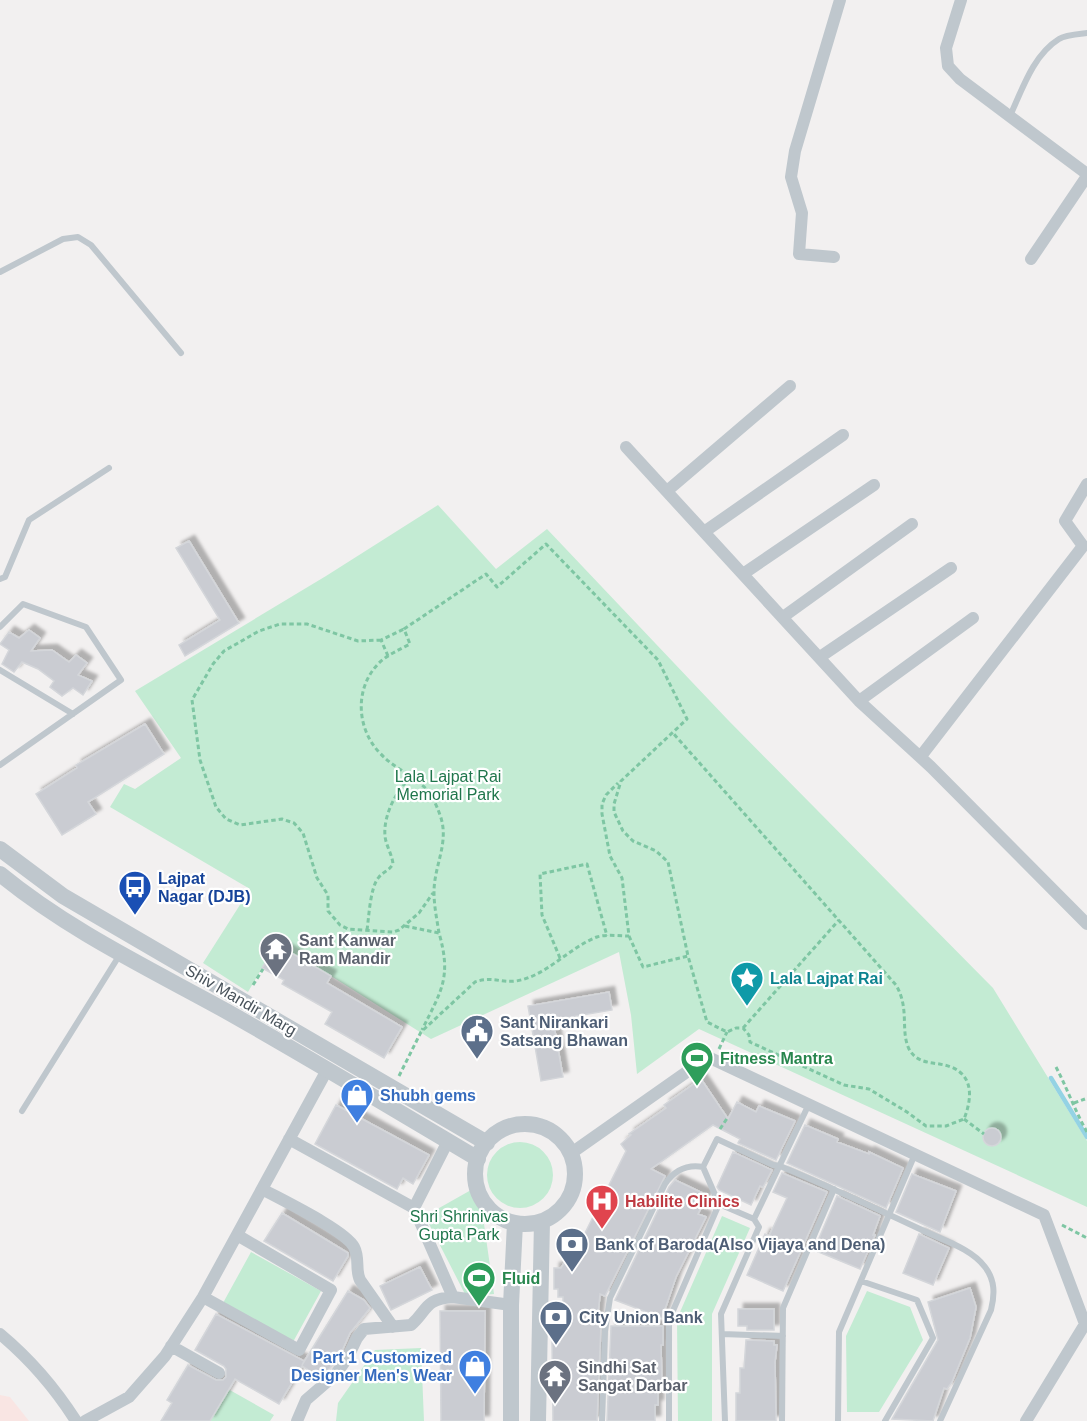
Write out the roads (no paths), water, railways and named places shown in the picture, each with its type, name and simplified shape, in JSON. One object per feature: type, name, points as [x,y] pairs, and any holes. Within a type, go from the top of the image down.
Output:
[{"type":"street","points":[[834,257],[799,254],[802,213],[791,177],[795,152],[840,0]]},
{"type":"street","points":[[961,0],[946,48],[948,66],[960,79],[1087,175],[1031,259]]},
{"type":"street","points":[[667,491],[790,386]]},
{"type":"street","points":[[704,532],[843,435]]},
{"type":"street","points":[[626,447],[860,700],[921,756],[1087,924]]},
{"type":"street","points":[[921,756],[1083,546],[1065,521],[1087,484]]},
{"type":"street","points":[[743,574],[874,486]]},
{"type":"street","points":[[783,617],[912,524]]},
{"type":"street","points":[[820,657],[951,568]]},
{"type":"street","points":[[860,700],[974,618]]},
{"type":"street","name":"Shiv Mandir Marg","points":[[0,849],[63,896],[487,1143]]},
{"type":"street","name":"Shiv Mandir Marg","points":[[0,874],[53,912],[121,953],[339,1075],[478,1159]]},
{"type":"street","points":[[570,1154],[708,1057],[1044,1215],[1086,1324],[1026,1421]]},
{"type":"street","points":[[85,1421],[129,1397],[171,1346],[203,1297],[327,1070]]},
{"type":"street","points":[[532,1125],[555,1135],[570,1154],[575,1176],[570,1195],[559,1211],[542,1221],[532,1223],[515,1223],[492,1211],[481,1198],[476,1182],[478,1159],[487,1143],[508,1128],[516,1126],[532,1125]]},
{"type":"street","points":[[289,1139],[414,1208],[453,1297]]},
{"type":"street","points":[[414,1208],[448,1141]]},
{"type":"street","points":[[262,1188],[341,1234],[354,1246],[360,1280],[393,1327]]},
{"type":"street","points":[[538,1421],[542,1221]]},
{"type":"street","points":[[511,1421],[515,1223]]},
{"type":"street","points":[[203,1297],[299,1350],[331,1290],[237,1235]]},
{"type":"street","points":[[297,1421],[306,1400],[336,1374],[364,1329],[411,1325],[429,1304],[445,1298],[453,1297],[512,1305]]},
{"type":"street","points":[[0,1334],[23,1353],[63,1401],[76,1421]]},
{"type":"street","points":[[171,1346],[219,1373]]},
{"type":"lane","points":[[1010,117],[1029,72],[1044,52],[1060,38],[1087,33]]},
{"type":"lane","points":[[0,272],[63,239],[78,237],[91,245],[181,353]]},
{"type":"lane","points":[[0,579],[5,577],[29,520],[109,468]]},
{"type":"lane","points":[[0,627],[23,604],[86,627],[121,680],[0,765]]},
{"type":"lane","points":[[0,670],[73,714]]},
{"type":"lane","points":[[22,1110],[121,953]]},
{"type":"lane","points":[[754,1219],[809,1104]]},
{"type":"lane","points":[[725,1421],[722,1314],[759,1227],[754,1219],[719,1204],[703,1167],[717,1139],[889,1213],[962,1249],[983,1264],[992,1278],[994,1298],[991,1310],[940,1421]]},
{"type":"lane","points":[[838,1421],[838,1332],[915,1154]]},
{"type":"lane","points":[[602,1421],[605,1331],[610,1298],[672,1174],[684,1168],[703,1167]]},
{"type":"lane","points":[[901,1186],[910,1189]]},
{"type":"lane","points":[[782,1421],[783,1308],[834,1189]]},
{"type":"lane","points":[[669,1421],[669,1320],[719,1204]]},
{"type":"lane","points":[[861,1281],[917,1300],[933,1338],[885,1421]]},
{"type":"lane","points":[[722,1334],[783,1336]]},
{"type":"waterway","points":[[1051,1078],[1087,1137]]},
{"type":"place","name":"Lajpat Nagar (DJB)","points":[[135,916]]},
{"type":"place","name":"Sant Kanwar Ram Mandir","points":[[276,978]]},
{"type":"place","name":"Lala Lajpat Rai","points":[[747,1007]]},
{"type":"place","name":"Sant Nirankari Satsang Bhawan","points":[[477,1060]]},
{"type":"place","name":"Fitness Mantra","points":[[697,1087]]},
{"type":"place","name":"Shubh gems","points":[[357,1124]]},
{"type":"place","name":"Habilite Clinics","points":[[602,1230]]},
{"type":"place","name":"Bank of Baroda(Also Vijaya and Dena)","points":[[572,1273]]},
{"type":"place","name":"Fluid","points":[[479,1307]]},
{"type":"place","name":"City Union Bank","points":[[556,1346]]},
{"type":"place","name":"Part 1 Customized Designer Men's Wear","points":[[475,1395]]},
{"type":"place","name":"Sindhi Sat Sangat Darbar","points":[[555,1405]]},
{"type":"park label","name":"Lala Lajpat Rai Memorial Park","points":[[448,785]]},
{"type":"park label","name":"Shri Shrinivas Gupta Park","points":[[459,1225]]}]
